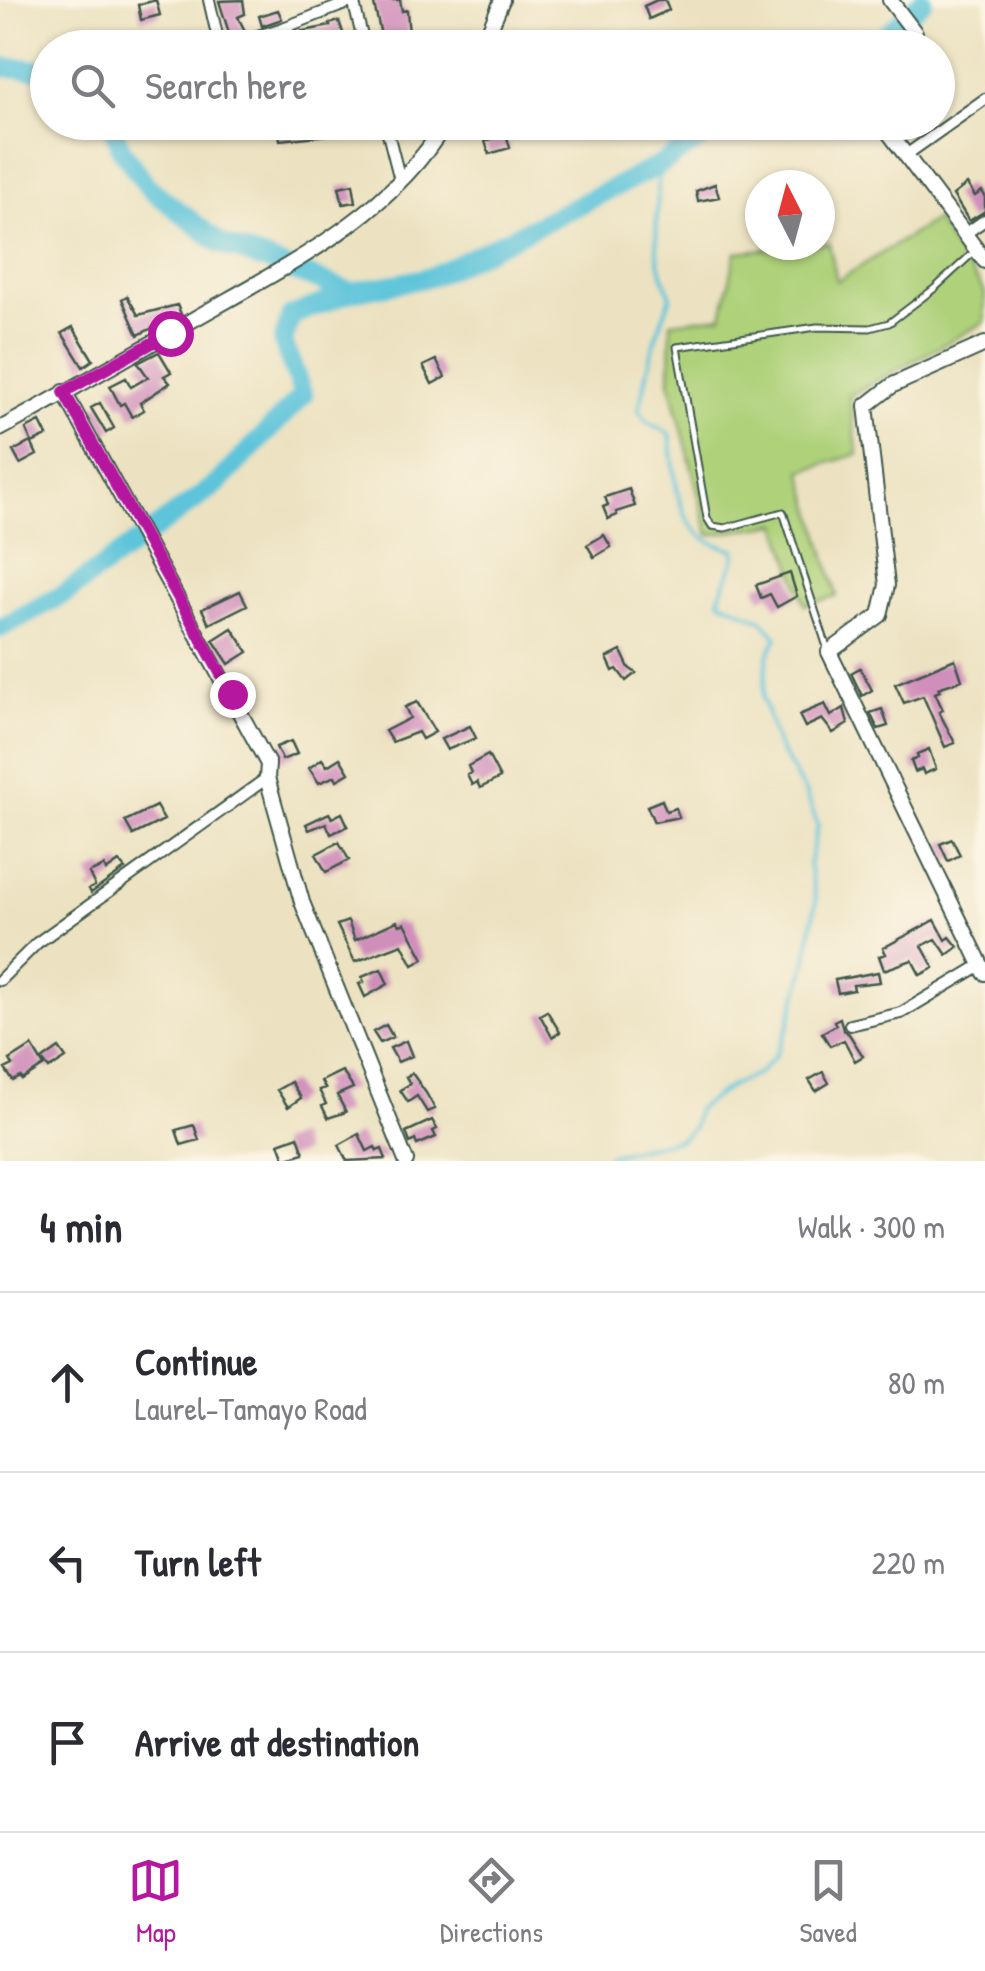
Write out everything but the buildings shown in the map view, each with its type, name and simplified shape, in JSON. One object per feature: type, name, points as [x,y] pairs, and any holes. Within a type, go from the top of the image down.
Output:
[{"type":"street","points":[[209,0],[216,30]]},
{"type":"street","points":[[277,30],[353,0],[360,30]]},
{"type":"street","points":[[490,30],[502,0]]},
{"type":"street","points":[[890,0],[908,30]]},
{"type":"street","points":[[955,121],[985,100]]},
{"type":"street","points":[[390,140],[400,180]]},
{"type":"street","points":[[0,428],[314,251],[400,180],[435,140]]},
{"type":"street","points":[[894,140],[981,255]]},
{"type":"street","points":[[906,155],[928,140]]},
{"type":"street","points":[[965,234],[985,220]]},
{"type":"street","points":[[850,1025],[901,1013],[983,969],[829,652],[880,615],[886,585],[866,406],[893,385],[985,344]]},
{"type":"street","points":[[64,392],[268,764],[267,778],[302,902],[400,1159]]},
{"type":"street","points":[[0,980],[37,943],[267,778]]},
{"type":"lane","points":[[829,652],[784,512],[725,528],[712,526],[707,518],[677,347],[817,327],[870,328],[889,323],[981,255]]},
{"type":"green space","points":[[935,220],[985,292],[985,322],[849,396],[858,454],[802,471],[837,596],[805,605],[778,524],[709,535],[670,382],[671,322],[722,316],[736,252],[745,251],[745,260],[833,260],[837,281]]},
{"type":"waterway","points":[[891,30],[923,0]]},
{"type":"waterway","points":[[0,67],[30,69]]},
{"type":"waterway","points":[[118,140],[148,187],[221,244],[351,292],[431,277],[658,166],[699,140]]},
{"type":"waterway","points":[[604,1161],[610,1155],[681,1139],[693,1128],[697,1109],[759,1073],[775,1056],[806,965],[816,900],[809,865],[818,825],[805,792],[777,745],[763,698],[768,655],[777,637],[762,620],[719,600],[735,549],[715,544],[689,522],[677,489],[670,434],[648,422],[639,410],[655,339],[671,296],[657,247],[658,166]]},
{"type":"waterway","points":[[151,532],[217,484],[303,395],[283,342],[291,316],[351,292]]},
{"type":"waterway","points":[[0,628],[66,593],[136,543]]},
{"type":"route","points":[[170,333],[64,392],[232,694]]}]
